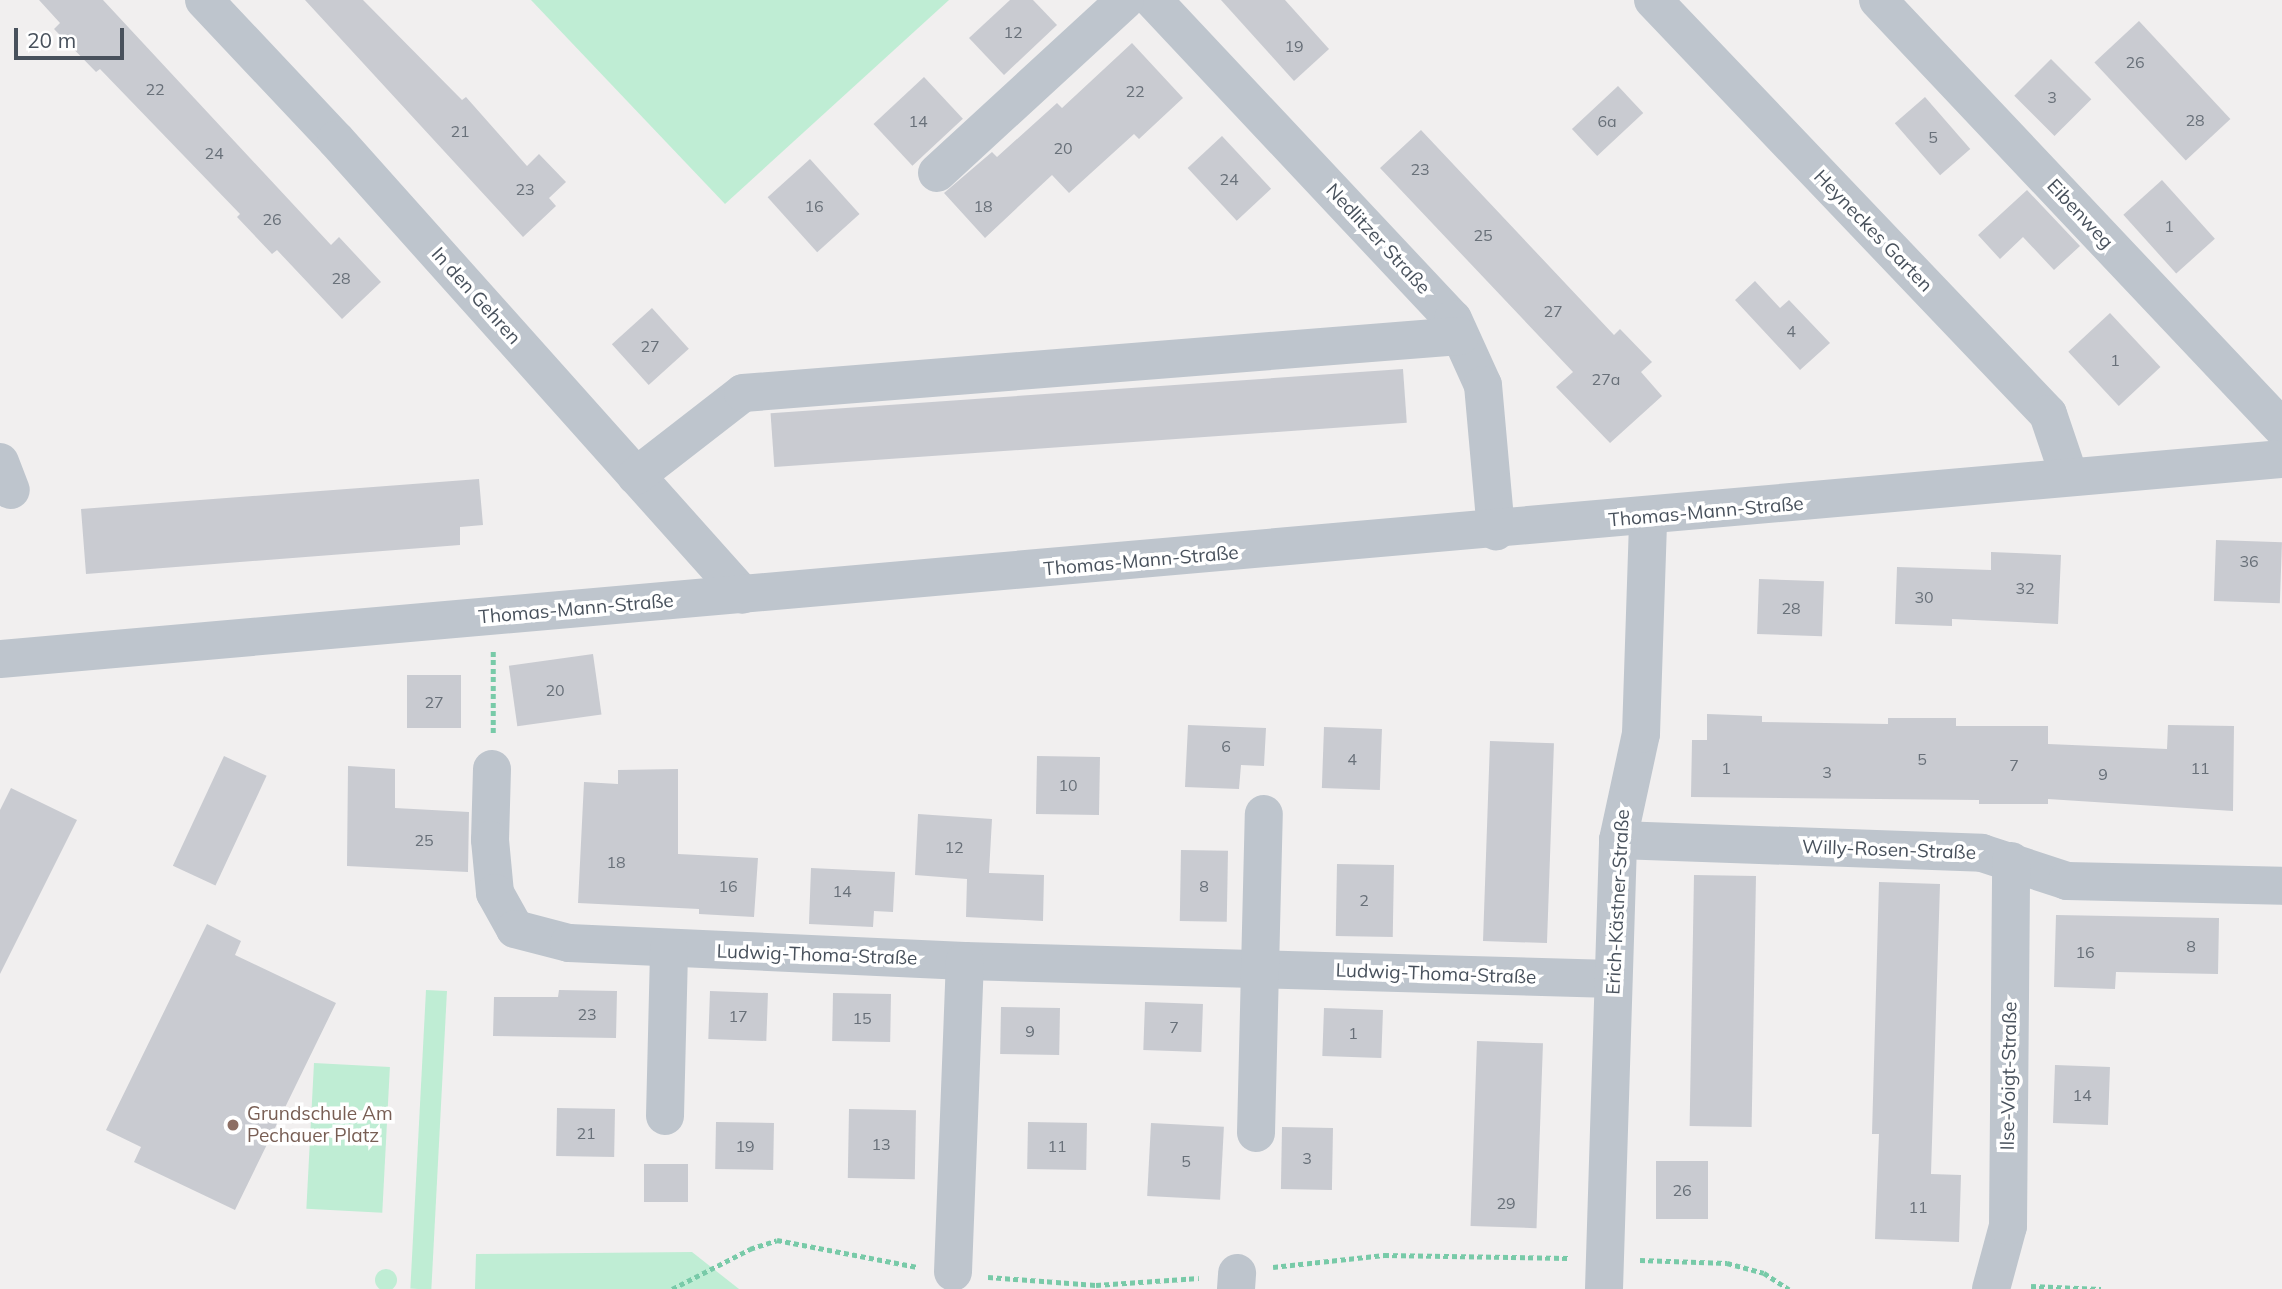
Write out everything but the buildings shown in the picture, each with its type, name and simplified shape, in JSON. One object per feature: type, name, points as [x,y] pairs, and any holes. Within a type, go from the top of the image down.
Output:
[{"type":"street","name":"In den Gehren","points":[[204,0],[336,140],[743,595]]},
{"type":"street","points":[[937,173],[1125,0]]},
{"type":"street","name":"Nedlitzer Straße","points":[[1153,0],[1453,319],[1483,385],[1496,531]]},
{"type":"street","name":"Heyneckes Garten","points":[[1653,0],[2048,414],[2069,477]]},
{"type":"street","name":"Eibenweg","points":[[1878,0],[2282,428]]},
{"type":"street","points":[[636,476],[743,393],[1461,336]]},
{"type":"street","name":"Thomas-Mann-Straße","points":[[0,659],[1648,518],[2282,459]]},
{"type":"street","name":"Erich-Kästner-Straße","points":[[1605,1274],[1618,840],[1641,734],[1648,518]]},
{"type":"street","name":"Ludwig-Thoma-Straße","points":[[492,769],[490,841],[495,893],[516,929],[569,943],[965,961],[1613,979]]},
{"type":"street","points":[[1256,1133],[1264,814]]},
{"type":"street","name":"Willy-Rosen-Straße","points":[[1618,840],[1982,853],[2067,881],[2282,887]]},
{"type":"street","name":"Ilse-Voigt-Straße","points":[[2004,1287],[2008,1226],[2011,861]]},
{"type":"street","points":[[665,1116],[669,949]]},
{"type":"street","points":[[953,1272],[965,961]]},
{"type":"path","points":[[492,769],[494,617]]},
{"type":"path","points":[[672,1289],[750,1249],[777,1240],[953,1272],[1096,1285],[1237,1281],[1384,1255],[1605,1274],[1727,1263],[1764,1273],[1789,1289]]},
{"type":"path","points":[[2004,1287],[2101,1289]]},
{"type":"green space","points":[[531,0],[949,0],[725,204]]},
{"type":"green space","points":[[426,990],[447,991],[431,1289],[410,1289]]},
{"type":"green space","points":[[314,1063],[390,1067],[382,1213],[306,1209]]},
{"type":"green space","points":[[692,1252],[739,1289],[475,1289],[476,1254]]},
{"type":"green space","points":[[386,1269],[394,1272],[397,1280],[394,1288],[386,1291],[378,1288],[375,1280],[378,1272]]},
{"type":"place","name":"Grundschule Am Pechauer Platz","points":[[233,1125]]}]
